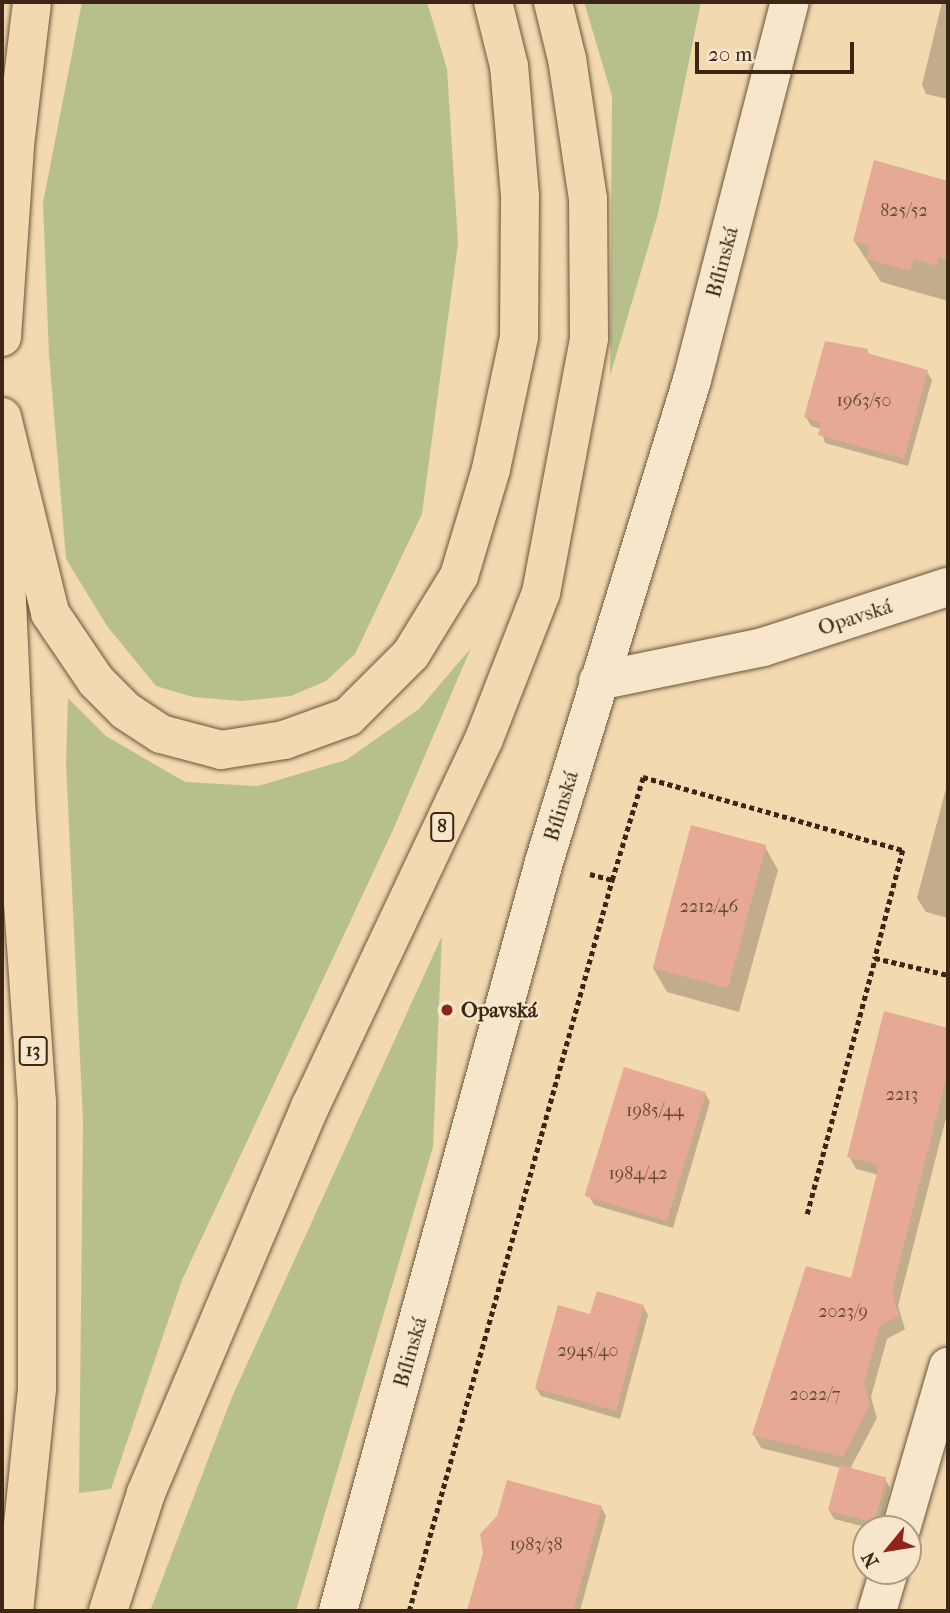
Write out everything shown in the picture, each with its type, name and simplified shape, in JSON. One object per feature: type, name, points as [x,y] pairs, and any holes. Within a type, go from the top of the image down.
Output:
[{"type":"highway","points":[[2,337],[15,145],[32,2]]},
{"type":"highway","points":[[2,417],[50,613],[96,681],[127,711],[161,734],[221,750],[284,740],[348,718],[411,654],[459,576],[491,469],[519,337],[520,196],[509,66],[493,2]]},
{"type":"highway","name":"8","points":[[108,1611],[163,1454],[310,1107],[484,739],[541,593],[589,338],[588,199],[568,59],[553,2]]},
{"type":"highway","name":"13","points":[[2,491],[17,817],[37,1101],[37,1389],[14,1611]]},
{"type":"street","name":"Bílinská","points":[[338,1611],[544,862],[692,380],[790,2]]},
{"type":"street","name":"Opavská","points":[[598,681],[764,647],[948,587]]},
{"type":"street","points":[[905,1515],[948,1367]]},
{"type":"street","points":[[877,1611],[885,1585]]},
{"type":"path","points":[[409,1611],[643,777],[903,850],[807,1214]]},
{"type":"path","points":[[544,862],[612,880]]},
{"type":"path","points":[[875,958],[948,975]]},
{"type":"green space","points":[[82,2],[427,2],[447,69],[458,243],[422,514],[355,654],[326,681],[291,696],[242,701],[193,697],[156,686],[107,626],[66,559],[49,355],[43,203]]},
{"type":"green space","points":[[584,2],[701,2],[658,214],[610,376],[612,96]]},
{"type":"green space","points":[[471,648],[393,830],[182,1280],[111,1489],[79,1493],[83,1121],[66,763],[68,698],[106,736],[185,782],[258,786],[346,760],[419,709]]},
{"type":"green space","points":[[442,936],[433,1147],[296,1611],[150,1611],[232,1397]]},
{"type":"building","points":[[874,160],[948,181],[948,261],[939,257],[937,266],[914,259],[910,271],[866,259],[870,246],[853,241]]},
{"type":"building","points":[[825,341],[868,349],[867,353],[928,370],[904,459],[818,435],[821,423],[804,417]]},
{"type":"building","points":[[691,825],[766,845],[728,988],[653,968]]},
{"type":"building","points":[[884,1011],[948,1028],[948,1071],[892,1292],[899,1316],[880,1326],[864,1383],[870,1404],[843,1457],[752,1435],[806,1266],[851,1278],[879,1165],[847,1157]]},
{"type":"building","points":[[624,1067],[706,1092],[667,1221],[585,1196]]},
{"type":"building","points":[[597,1291],[644,1305],[616,1411],[535,1388],[558,1305],[590,1314]]},
{"type":"building","points":[[840,1465],[886,1477],[876,1515],[852,1517],[828,1510]]},
{"type":"building","points":[[507,1480],[602,1506],[573,1611],[467,1611],[483,1553],[480,1534],[497,1516]]},
{"type":"place","name":"Opavská","points":[[447,1010]]}]
